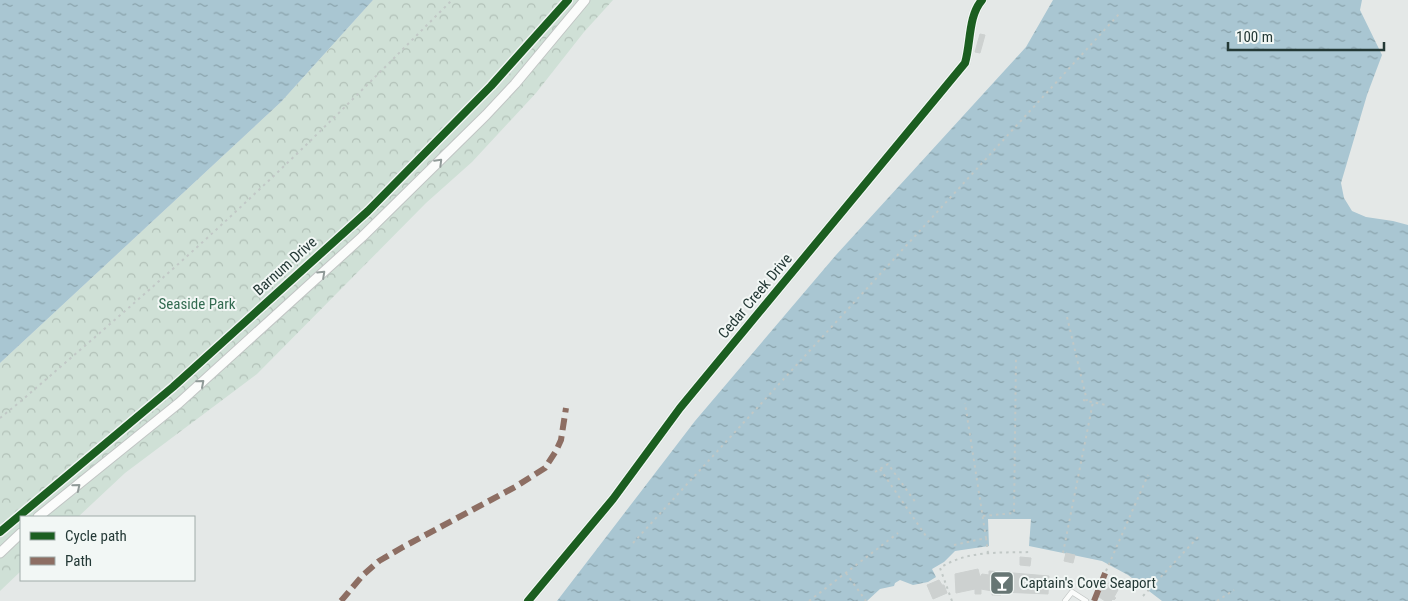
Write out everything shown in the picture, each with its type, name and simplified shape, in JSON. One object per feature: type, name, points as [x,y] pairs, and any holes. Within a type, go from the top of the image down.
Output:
[{"type":"street","name":"Barnum Drive","points":[[0,532],[173,387],[368,211],[491,86],[568,0]]},
{"type":"street","name":"Barnum Drive","points":[[39,516],[179,403],[362,237],[486,115],[515,84],[585,0]]},
{"type":"street","name":"Cedar Creek Drive","points":[[528,601],[613,500],[680,408],[965,63],[970,49],[972,24],[977,6],[982,0]]},
{"type":"street","points":[[0,553],[20,534]]},
{"type":"lane","points":[[1066,601],[1072,592],[1086,601]]},
{"type":"path","points":[[0,418],[247,202],[372,82],[452,0]]},
{"type":"path","points":[[633,543],[1120,13]]},
{"type":"path","points":[[1068,317],[1087,401]]},
{"type":"path","points":[[983,516],[1014,513],[1016,358]]},
{"type":"path","points":[[1083,400],[1106,405]]},
{"type":"path","points":[[1063,553],[1093,402]]},
{"type":"path","points":[[965,403],[989,554]]},
{"type":"path","points":[[875,472],[888,464],[916,503]]},
{"type":"path","points":[[880,469],[928,539]]},
{"type":"path","points":[[1106,571],[1148,475]]},
{"type":"path","points":[[809,601],[898,533]]},
{"type":"path","points":[[1143,596],[1199,536]]},
{"type":"path","points":[[954,544],[986,538]]},
{"type":"path","points":[[952,601],[940,568],[959,558],[1031,552]]},
{"type":"path","points":[[846,573],[866,601]]},
{"type":"path","points":[[1217,601],[1234,590]]},
{"type":"green space","name":"Seaside Park","points":[[373,0],[613,0],[584,32],[536,93],[472,162],[426,203],[257,374],[125,473],[79,516],[20,516],[20,572],[0,591],[0,363],[281,102]]},
{"type":"water","points":[[0,0],[373,0],[281,102],[0,363]]},
{"type":"water","points":[[1053,0],[1362,0],[1360,10],[1382,55],[1367,95],[1341,183],[1344,198],[1352,211],[1366,217],[1408,225],[1408,601],[1162,601],[1128,575],[1102,561],[1029,546],[1031,519],[988,519],[989,546],[955,551],[944,562],[932,569],[936,577],[928,582],[913,585],[900,580],[894,586],[880,589],[867,601],[557,601],[695,421],[836,255],[1026,47]]},
{"type":"building","points":[[980,34],[985,35],[980,53],[975,52]]},
{"type":"building","points":[[1066,553],[1075,555],[1073,563],[1064,561]]},
{"type":"building","points":[[1020,557],[1031,558],[1030,566],[1020,565]]},
{"type":"building","name":"Captain's Cove Seaport","points":[[978,569],[980,577],[982,574],[989,575],[989,571],[1049,576],[1048,594],[1001,592],[1001,595],[992,595],[992,591],[981,589],[981,594],[975,594],[975,589],[956,593],[955,574]]},
{"type":"building","points":[[939,580],[944,585],[947,593],[933,599],[927,585]]},
{"type":"building","points":[[1108,583],[1118,590],[1114,600],[1105,601],[1099,597],[1102,589]]},
{"type":"marked path","points":[[341,601],[363,575],[379,561],[515,487],[545,468],[561,440],[566,408]]},
{"type":"marked path","points":[[1094,601],[1106,571]]},
{"type":"cycle path","points":[[0,532],[173,387],[368,211],[491,86],[568,0]]},
{"type":"cycle path","points":[[528,601],[613,499],[680,408],[965,63],[974,14],[982,0]]},
{"type":"place","name":"Captain's Cove Seaport","points":[[1002,583]]}]
